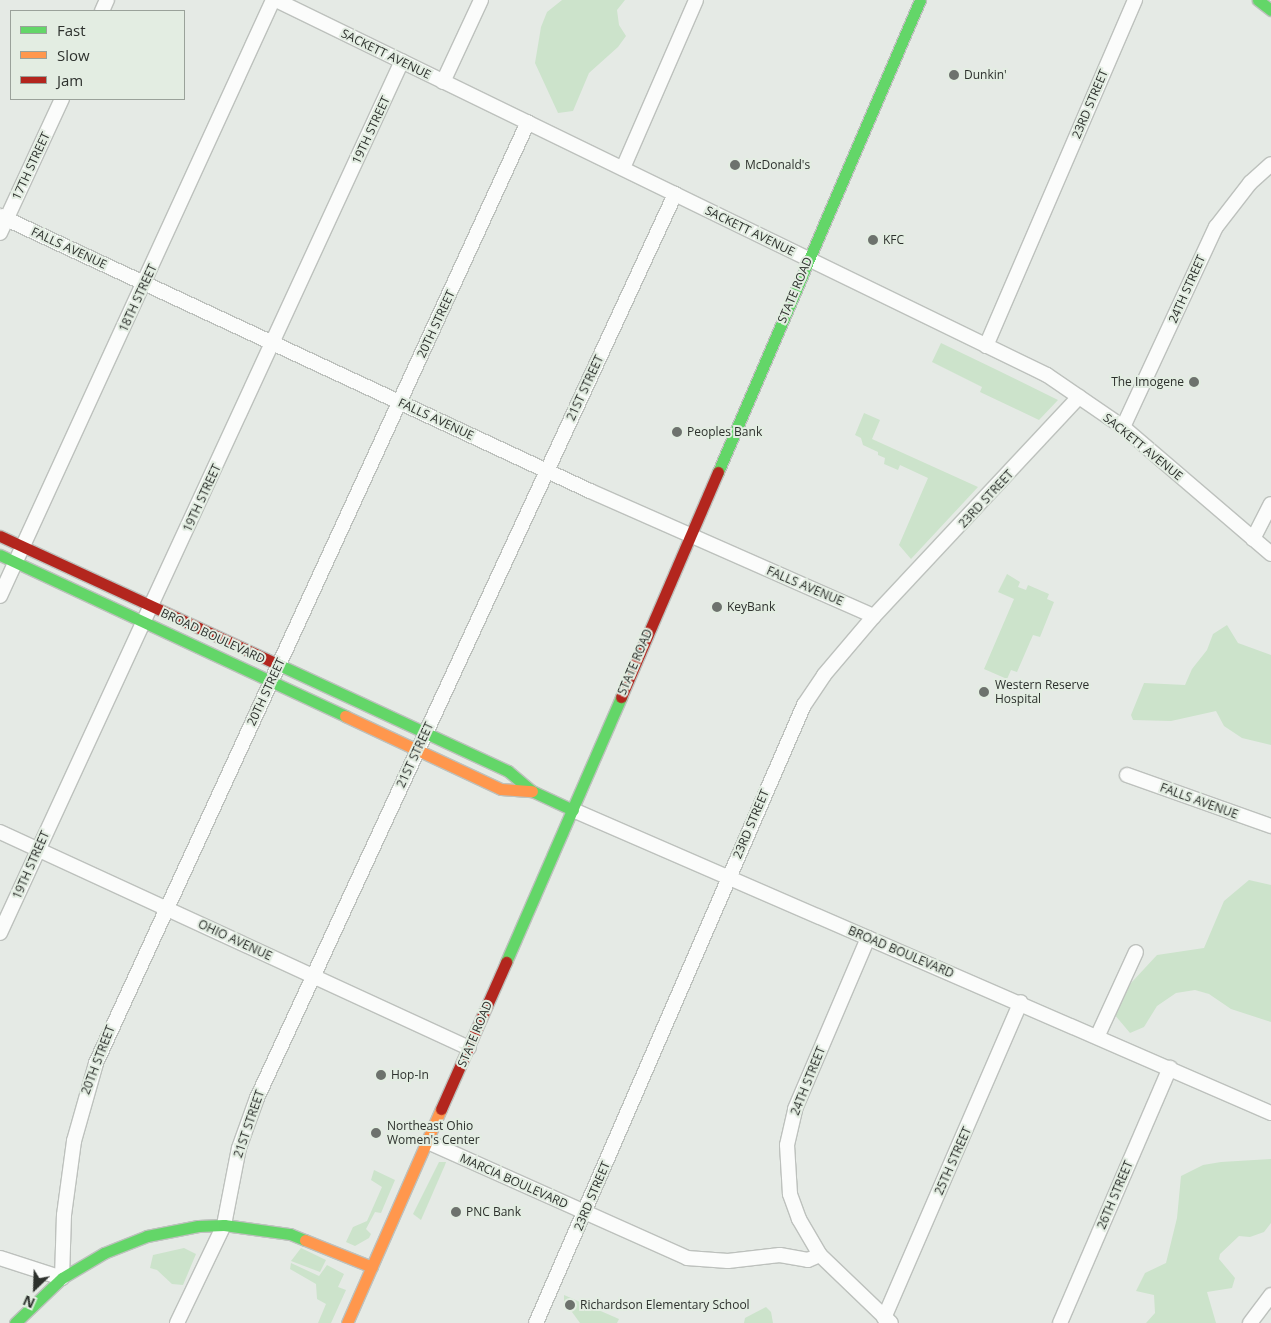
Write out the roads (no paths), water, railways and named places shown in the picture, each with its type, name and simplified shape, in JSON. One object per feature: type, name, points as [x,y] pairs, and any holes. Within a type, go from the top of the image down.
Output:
[{"type":"main road","name":"STATE ROAD","points":[[347,1323],[470,1048],[920,0]]},
{"type":"main road","points":[[1258,0],[1271,10]]},
{"type":"main road","name":"BROAD BOULEVARD","points":[[0,536],[508,771],[532,791],[573,810]]},
{"type":"main road","name":"BROAD BOULEVARD","points":[[0,555],[501,789],[532,791]]},
{"type":"main road","points":[[15,1323],[62,1278],[104,1253],[134,1240],[198,1226],[224,1225],[290,1234],[372,1267]]},
{"type":"street","name":"SACKETT AVENUE","points":[[274,0],[1047,375],[1123,428],[1271,554]]},
{"type":"street","name":"18TH STREET","points":[[0,596],[274,0]]},
{"type":"street","points":[[443,82],[481,0]]},
{"type":"street","points":[[623,168],[696,0]]},
{"type":"street","name":"23RD STREET","points":[[986,346],[1135,0]]},
{"type":"street","name":"19TH STREET","points":[[0,933],[402,62]]},
{"type":"street","name":"17TH STREET","points":[[0,233],[3,218],[62,100]]},
{"type":"street","name":"20TH STREET","points":[[62,1278],[67,1187],[82,1106],[109,1030],[528,122]]},
{"type":"street","name":"24TH STREET","points":[[1123,428],[1216,227],[1250,183],[1271,164]]},
{"type":"street","name":"21ST STREET","points":[[177,1323],[224,1225],[247,1121],[675,194]]},
{"type":"street","name":"FALLS AVENUE","points":[[3,218],[689,536],[874,616]]},
{"type":"street","name":"23RD STREET","points":[[536,1323],[804,705],[824,675],[874,616],[1079,397]]},
{"type":"street","points":[[1253,538],[1271,504]]},
{"type":"street","name":"FALLS AVENUE","points":[[1127,775],[1271,826]]},
{"type":"street","name":"BROAD BOULEVARD","points":[[573,810],[1098,1035],[1271,1113]]},
{"type":"street","name":"OHIO AVENUE","points":[[0,832],[470,1048]]},
{"type":"street","name":"24TH STREET","points":[[820,1255],[799,1219],[790,1194],[787,1144],[795,1109],[868,938]]},
{"type":"street","points":[[1098,1035],[1136,952]]},
{"type":"street","name":"25TH STREET","points":[[887,1321],[1021,1002]]},
{"type":"street","name":"26TH STREET","points":[[1060,1323],[1170,1068]]},
{"type":"street","name":"MARCIA BOULEVARD","points":[[428,1142],[694,1260],[736,1261],[780,1255],[808,1260],[820,1255]]},
{"type":"street","points":[[820,1255],[887,1321]]},
{"type":"street","points":[[0,1258],[62,1278]]},
{"type":"street","points":[[1250,1323],[1271,1296]]},
{"type":"place","name":"Dunkin'","points":[[954,75]]},
{"type":"place","name":"McDonald's","points":[[735,165]]},
{"type":"place","name":"KFC","points":[[873,240]]},
{"type":"place","name":"The Imogene","points":[[1194,382]]},
{"type":"place","name":"Peoples Bank","points":[[677,432]]},
{"type":"place","name":"KeyBank","points":[[717,607]]},
{"type":"place","name":"Western Reserve Hospital","points":[[984,692]]},
{"type":"place","name":"Hop-In","points":[[381,1075]]},
{"type":"place","name":"Northeast Ohio Women's Center","points":[[376,1133]]},
{"type":"place","name":"PNC Bank","points":[[456,1212]]},
{"type":"place","name":"Richardson Elementary School","points":[[570,1305]]}]
